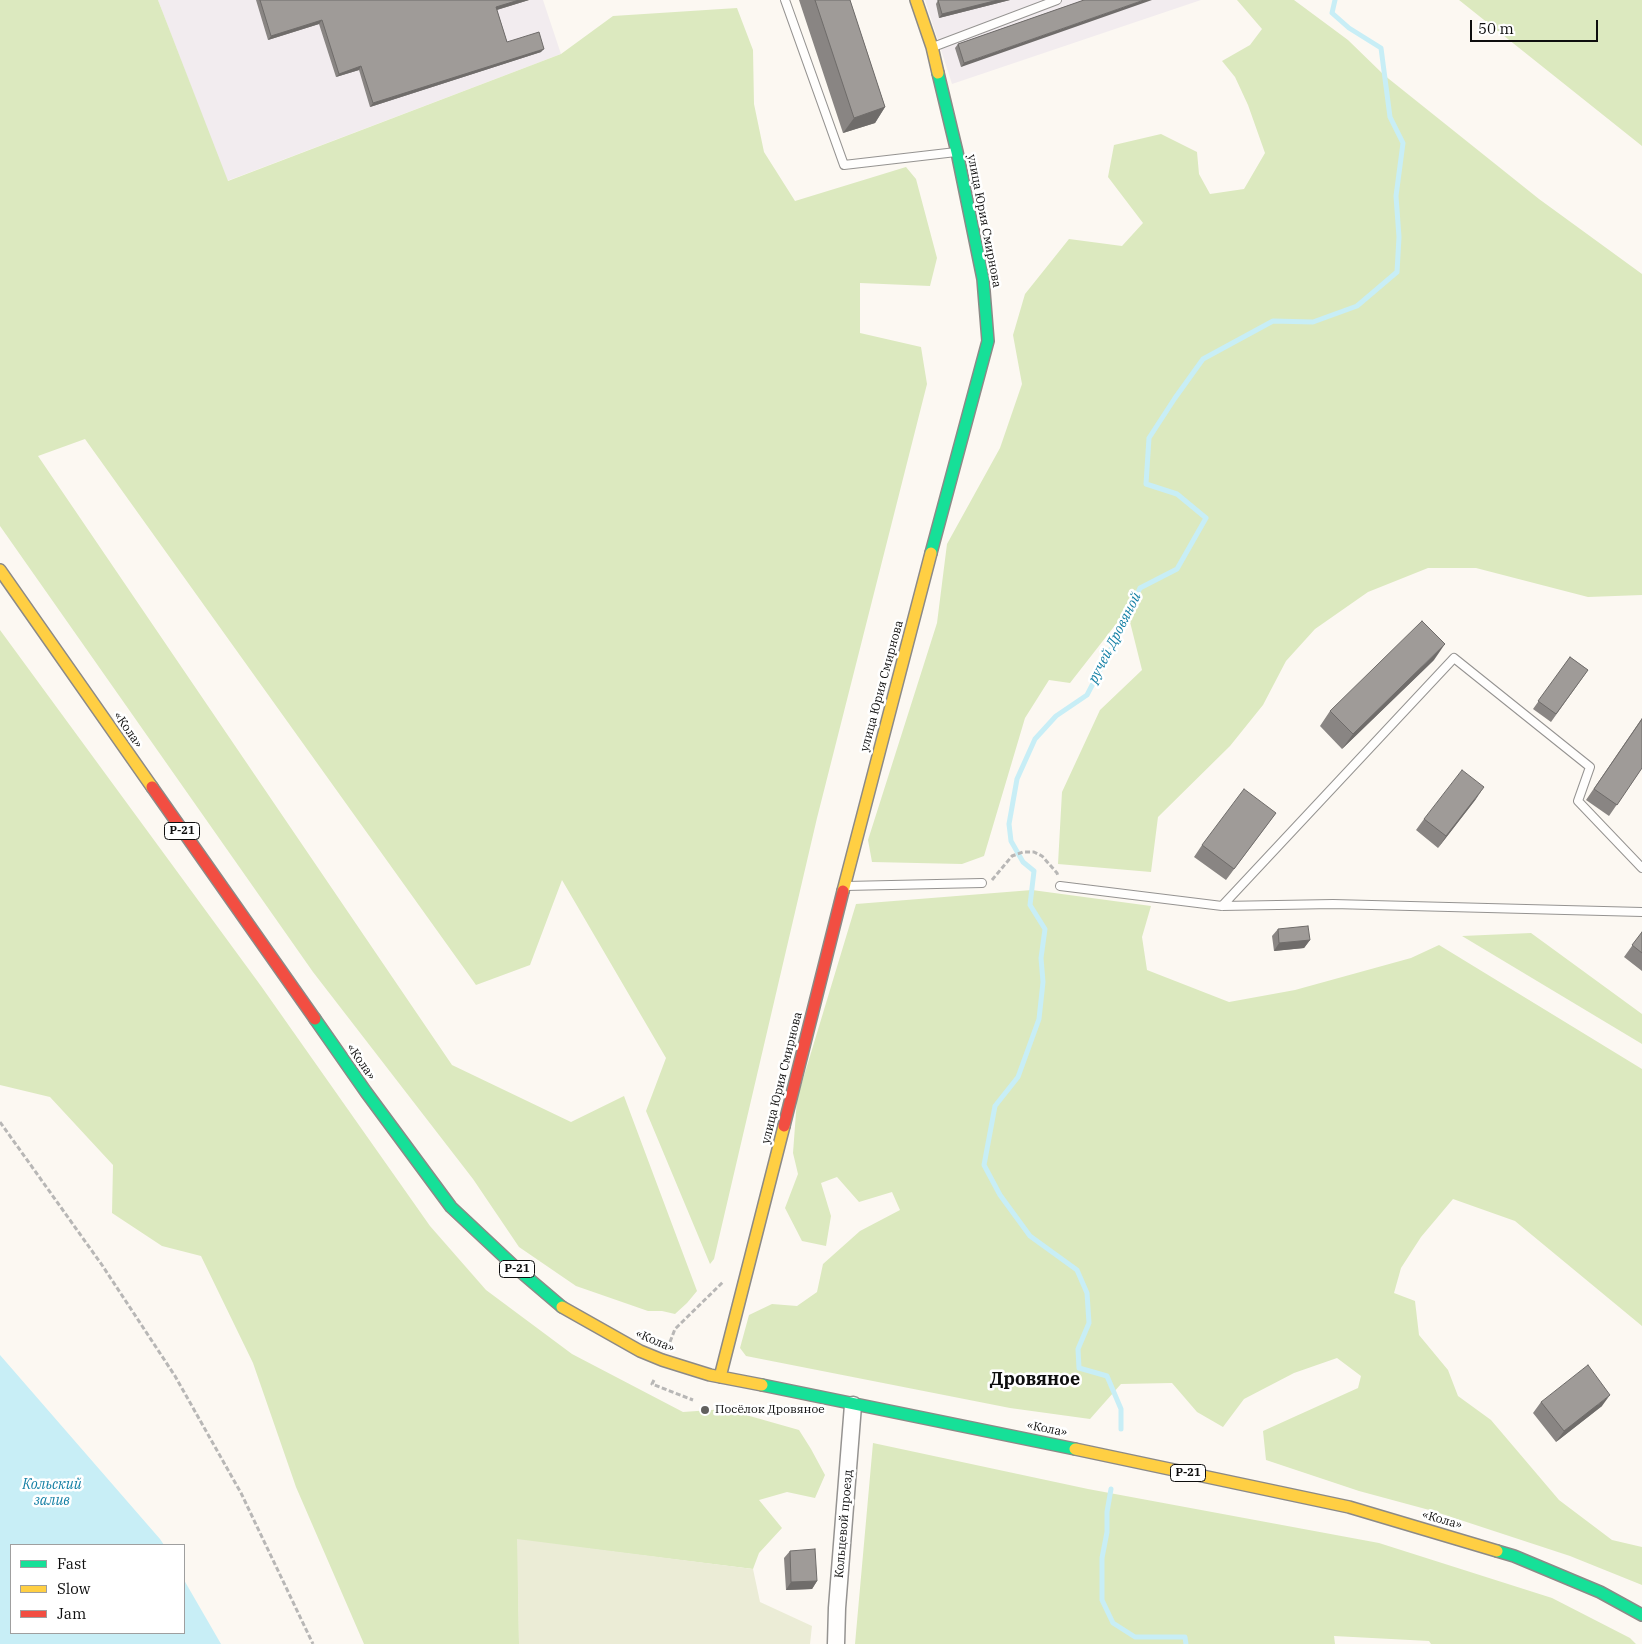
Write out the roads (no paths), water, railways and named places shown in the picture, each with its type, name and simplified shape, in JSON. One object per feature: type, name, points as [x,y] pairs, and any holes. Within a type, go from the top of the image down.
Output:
[{"type":"main road","name":"улица Юрия Смирнова","points":[[720,1377],[893,696],[988,341],[983,279],[957,152],[932,47],[916,0]]},
{"type":"main road","name":"«Кола»","points":[[0,570],[331,1044],[451,1207],[559,1305],[603,1332],[640,1351],[662,1360],[720,1377],[1088,1451],[1349,1507],[1514,1556],[1600,1592],[1642,1615]]},
{"type":"street","name":"Кольцевой проезд","points":[[836,1644],[836,1608],[854,1405]]},
{"type":"lane","points":[[785,0],[844,165],[957,152]]},
{"type":"lane","points":[[932,47],[1057,0]]},
{"type":"lane","points":[[1222,906],[1454,658],[1590,767],[1578,801],[1642,868]]},
{"type":"lane","points":[[845,886],[982,883]]},
{"type":"lane","points":[[1060,886],[1222,906],[1333,904],[1642,912]]},
{"type":"water","name":"Кольский залив","points":[[0,1355],[163,1544],[10,1544],[10,1634],[185,1634],[185,1582],[221,1644],[0,1644]]},
{"type":"waterway","name":"ручей Дровяной","points":[[1121,1429],[1121,1409],[1107,1376],[1079,1368],[1078,1349],[1089,1323],[1087,1293],[1077,1270],[1030,1236],[1000,1195],[984,1165],[995,1106],[1018,1077],[1039,1019],[1043,982],[1041,958],[1045,929],[1030,905],[1034,871],[1023,862],[1011,841],[1009,824],[1017,779],[1035,739],[1056,716],[1087,695],[1140,588],[1177,569],[1206,518],[1177,494],[1146,484],[1149,438],[1175,398],[1203,359],[1273,321],[1313,322],[1357,306],[1397,272],[1399,237],[1396,196],[1403,143],[1390,117],[1381,48],[1349,28],[1332,13],[1335,0]]},
{"type":"waterway","name":"ручей Дровяной","points":[[1111,1489],[1107,1512],[1107,1532],[1102,1558],[1102,1600],[1113,1623],[1135,1637],[1185,1637],[1186,1644]]},
{"type":"place","name":"Посёлок Дровяное","points":[[705,1410]]},
{"type":"district","name":"Дровяное","points":[[1035,1380]]}]
